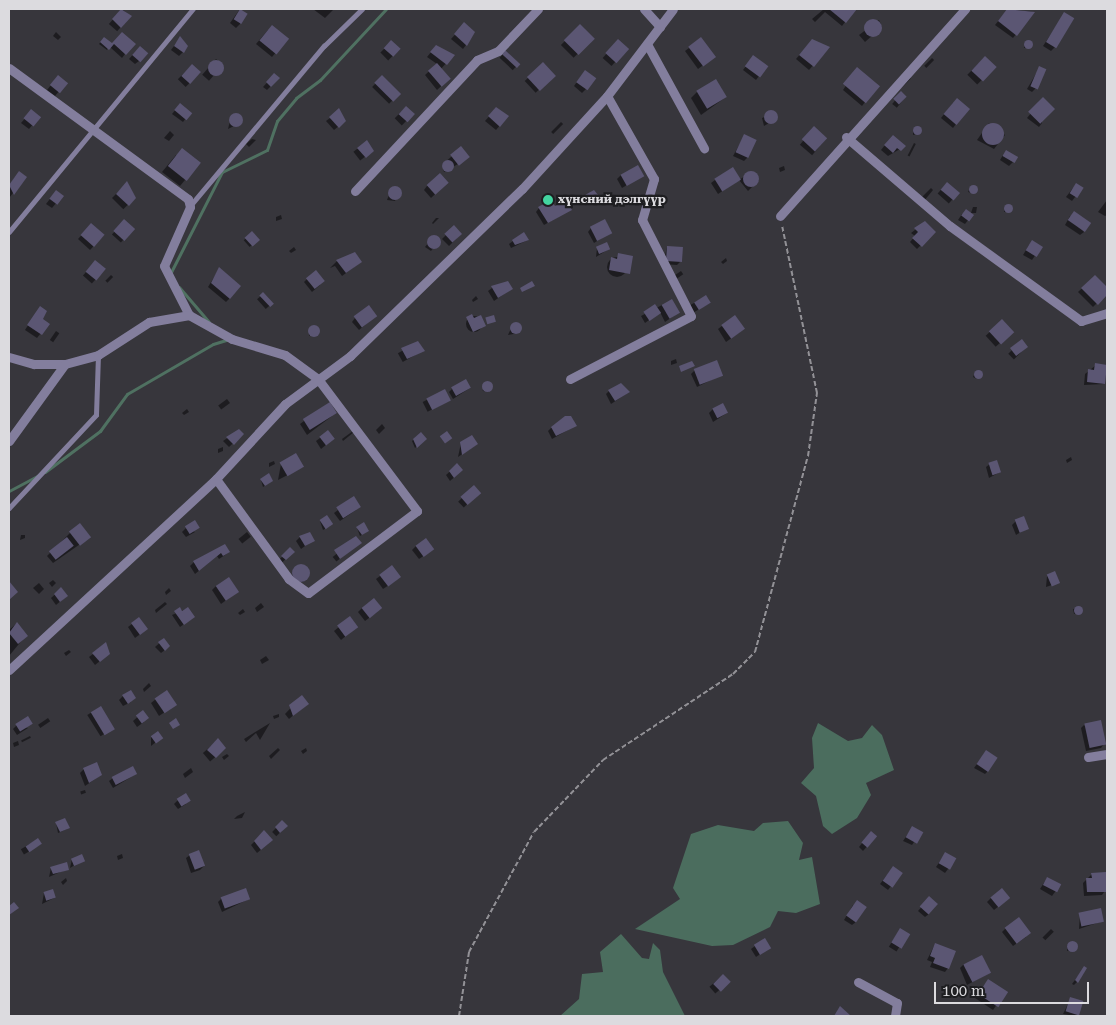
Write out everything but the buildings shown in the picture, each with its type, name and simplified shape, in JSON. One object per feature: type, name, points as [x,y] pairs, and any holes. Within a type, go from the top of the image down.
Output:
[{"type":"street","points":[[355,191],[477,60],[498,51],[538,9]]},
{"type":"street","points":[[644,9],[660,27]]},
{"type":"street","points":[[9,670],[216,479],[285,404],[350,356],[440,271],[607,96],[673,9]]},
{"type":"street","points":[[780,216],[846,137],[965,9]]},
{"type":"street","points":[[647,44],[704,148]]},
{"type":"street","points":[[9,68],[188,200],[190,207],[164,266],[189,315],[232,339],[269,354],[284,355],[318,379],[417,511],[308,594],[290,579],[216,479]]},
{"type":"street","points":[[570,379],[691,316],[642,220],[654,179],[607,96]]},
{"type":"street","points":[[846,137],[950,226],[1081,321],[1107,313]]},
{"type":"street","points":[[9,358],[34,364],[65,364],[98,356],[149,322],[189,315]]},
{"type":"street","points":[[9,441],[65,364]]},
{"type":"street","points":[[1088,757],[1107,754]]},
{"type":"street","points":[[858,982],[897,1002],[895,1016]]},
{"type":"lane","points":[[9,232],[91,130],[193,9]]},
{"type":"lane","points":[[190,207],[324,46],[362,9]]},
{"type":"lane","points":[[9,508],[96,415],[98,356]]},
{"type":"path","points":[[459,1016],[469,952],[534,832],[604,760],[733,674],[755,652],[808,456],[817,393],[780,216]]},
{"type":"green space","points":[[818,723],[848,741],[862,738],[872,725],[882,735],[894,770],[866,783],[871,795],[857,818],[832,834],[823,826],[816,796],[801,783],[814,768],[812,738]]},
{"type":"green space","points":[[788,821],[803,843],[799,860],[812,857],[820,904],[796,913],[778,911],[770,927],[733,945],[712,946],[635,929],[680,899],[673,888],[691,834],[718,825],[754,831],[763,823]]},
{"type":"green space","points":[[621,934],[642,958],[649,959],[653,943],[660,950],[663,972],[685,1016],[560,1016],[579,999],[582,974],[603,972],[600,952]]},
{"type":"waterway","points":[[170,274],[222,172],[267,150],[277,121],[296,98],[320,80],[386,9]]},
{"type":"waterway","points":[[179,287],[209,322]]},
{"type":"waterway","points":[[45,472],[100,431],[127,394],[213,344],[229,339]]},
{"type":"waterway","points":[[9,491],[39,475]]},
{"type":"place","name":"хүнсний дэлгүүр","points":[[548,200]]}]
